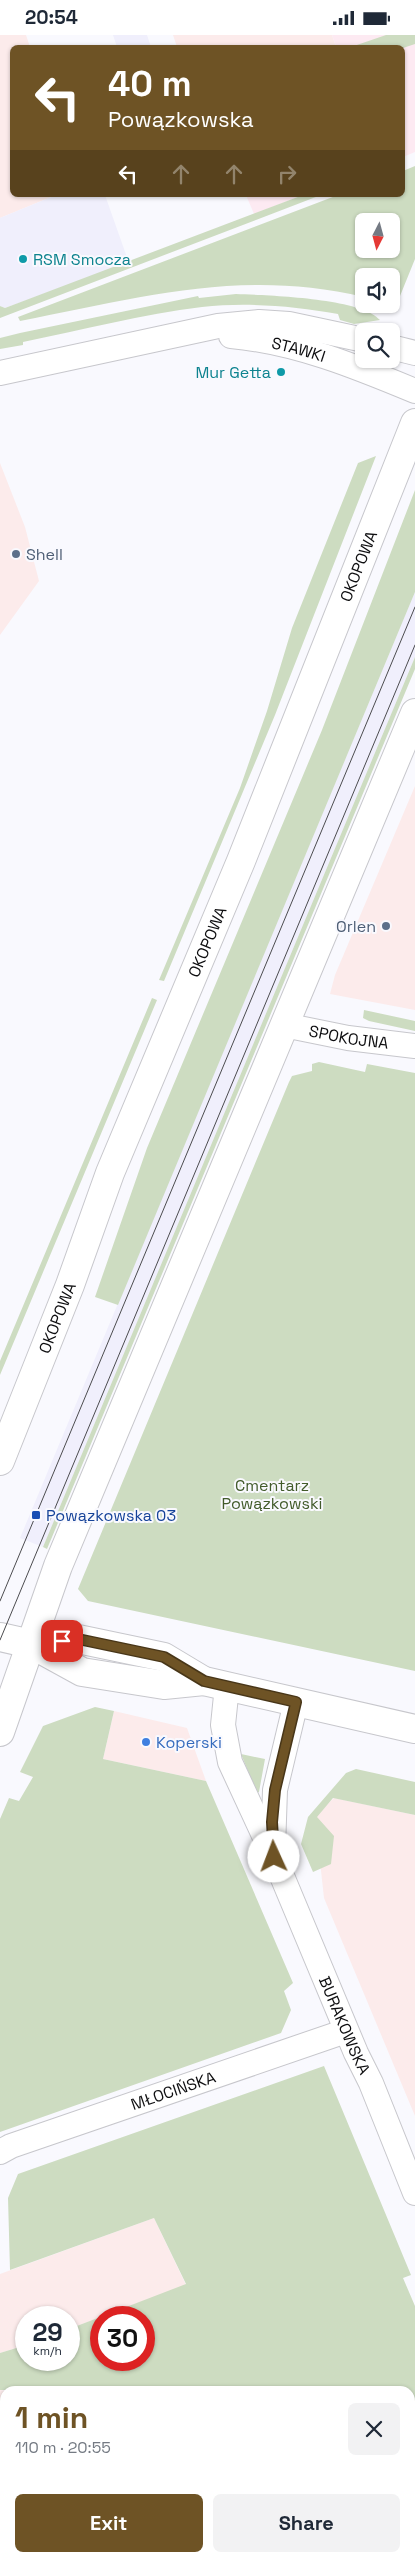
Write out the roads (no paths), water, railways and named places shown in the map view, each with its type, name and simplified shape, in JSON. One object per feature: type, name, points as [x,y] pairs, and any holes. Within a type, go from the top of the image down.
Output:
[{"type":"main road","name":"OKOPOWA","points":[[0,1461],[70,1285],[110,1173],[241,861],[415,423]]},
{"type":"main road","points":[[0,1732],[58,1566],[415,713]]},
{"type":"main road","points":[[0,1637],[31,1644],[78,1639],[164,1657],[215,1683],[415,1729]]},
{"type":"street","name":"STAWKI","points":[[0,373],[218,326],[259,322],[289,324],[355,338]]},
{"type":"street","name":"STAWKI","points":[[176,336],[225,335],[284,343],[354,366],[415,391]]},
{"type":"street","points":[[400,349],[415,353]]},
{"type":"street","name":"SPOKOJNA","points":[[284,1025],[348,1038],[415,1046]]},
{"type":"street","name":"BURAKOWSKA","points":[[215,1683],[228,1755],[247,1801],[274,1857],[346,2031],[372,2083],[415,2193]]},
{"type":"street","name":"BURAKOWSKA","points":[[274,1857],[272,1822],[275,1790],[296,1702]]},
{"type":"street","name":"MŁOCIŃSKA","points":[[0,2152],[20,2143],[346,2031]]},
{"type":"tram line","points":[[0,1601],[415,607]]},
{"type":"tram line","points":[[0,1640],[415,645]]},
{"type":"place","name":"RSM Smocza","points":[[23,259]]},
{"type":"place","name":"Mur Getta","points":[[281,372]]},
{"type":"place","name":"Shell","points":[[16,554]]},
{"type":"place","name":"Orlen","points":[[386,926]]},
{"type":"place","name":"Powązkowska 03","points":[[36,1515]]},
{"type":"place","name":"Koperski","points":[[146,1742]]},
{"type":"park label","name":"Cmentarz Powązkowski","points":[[272,1494]]}]
